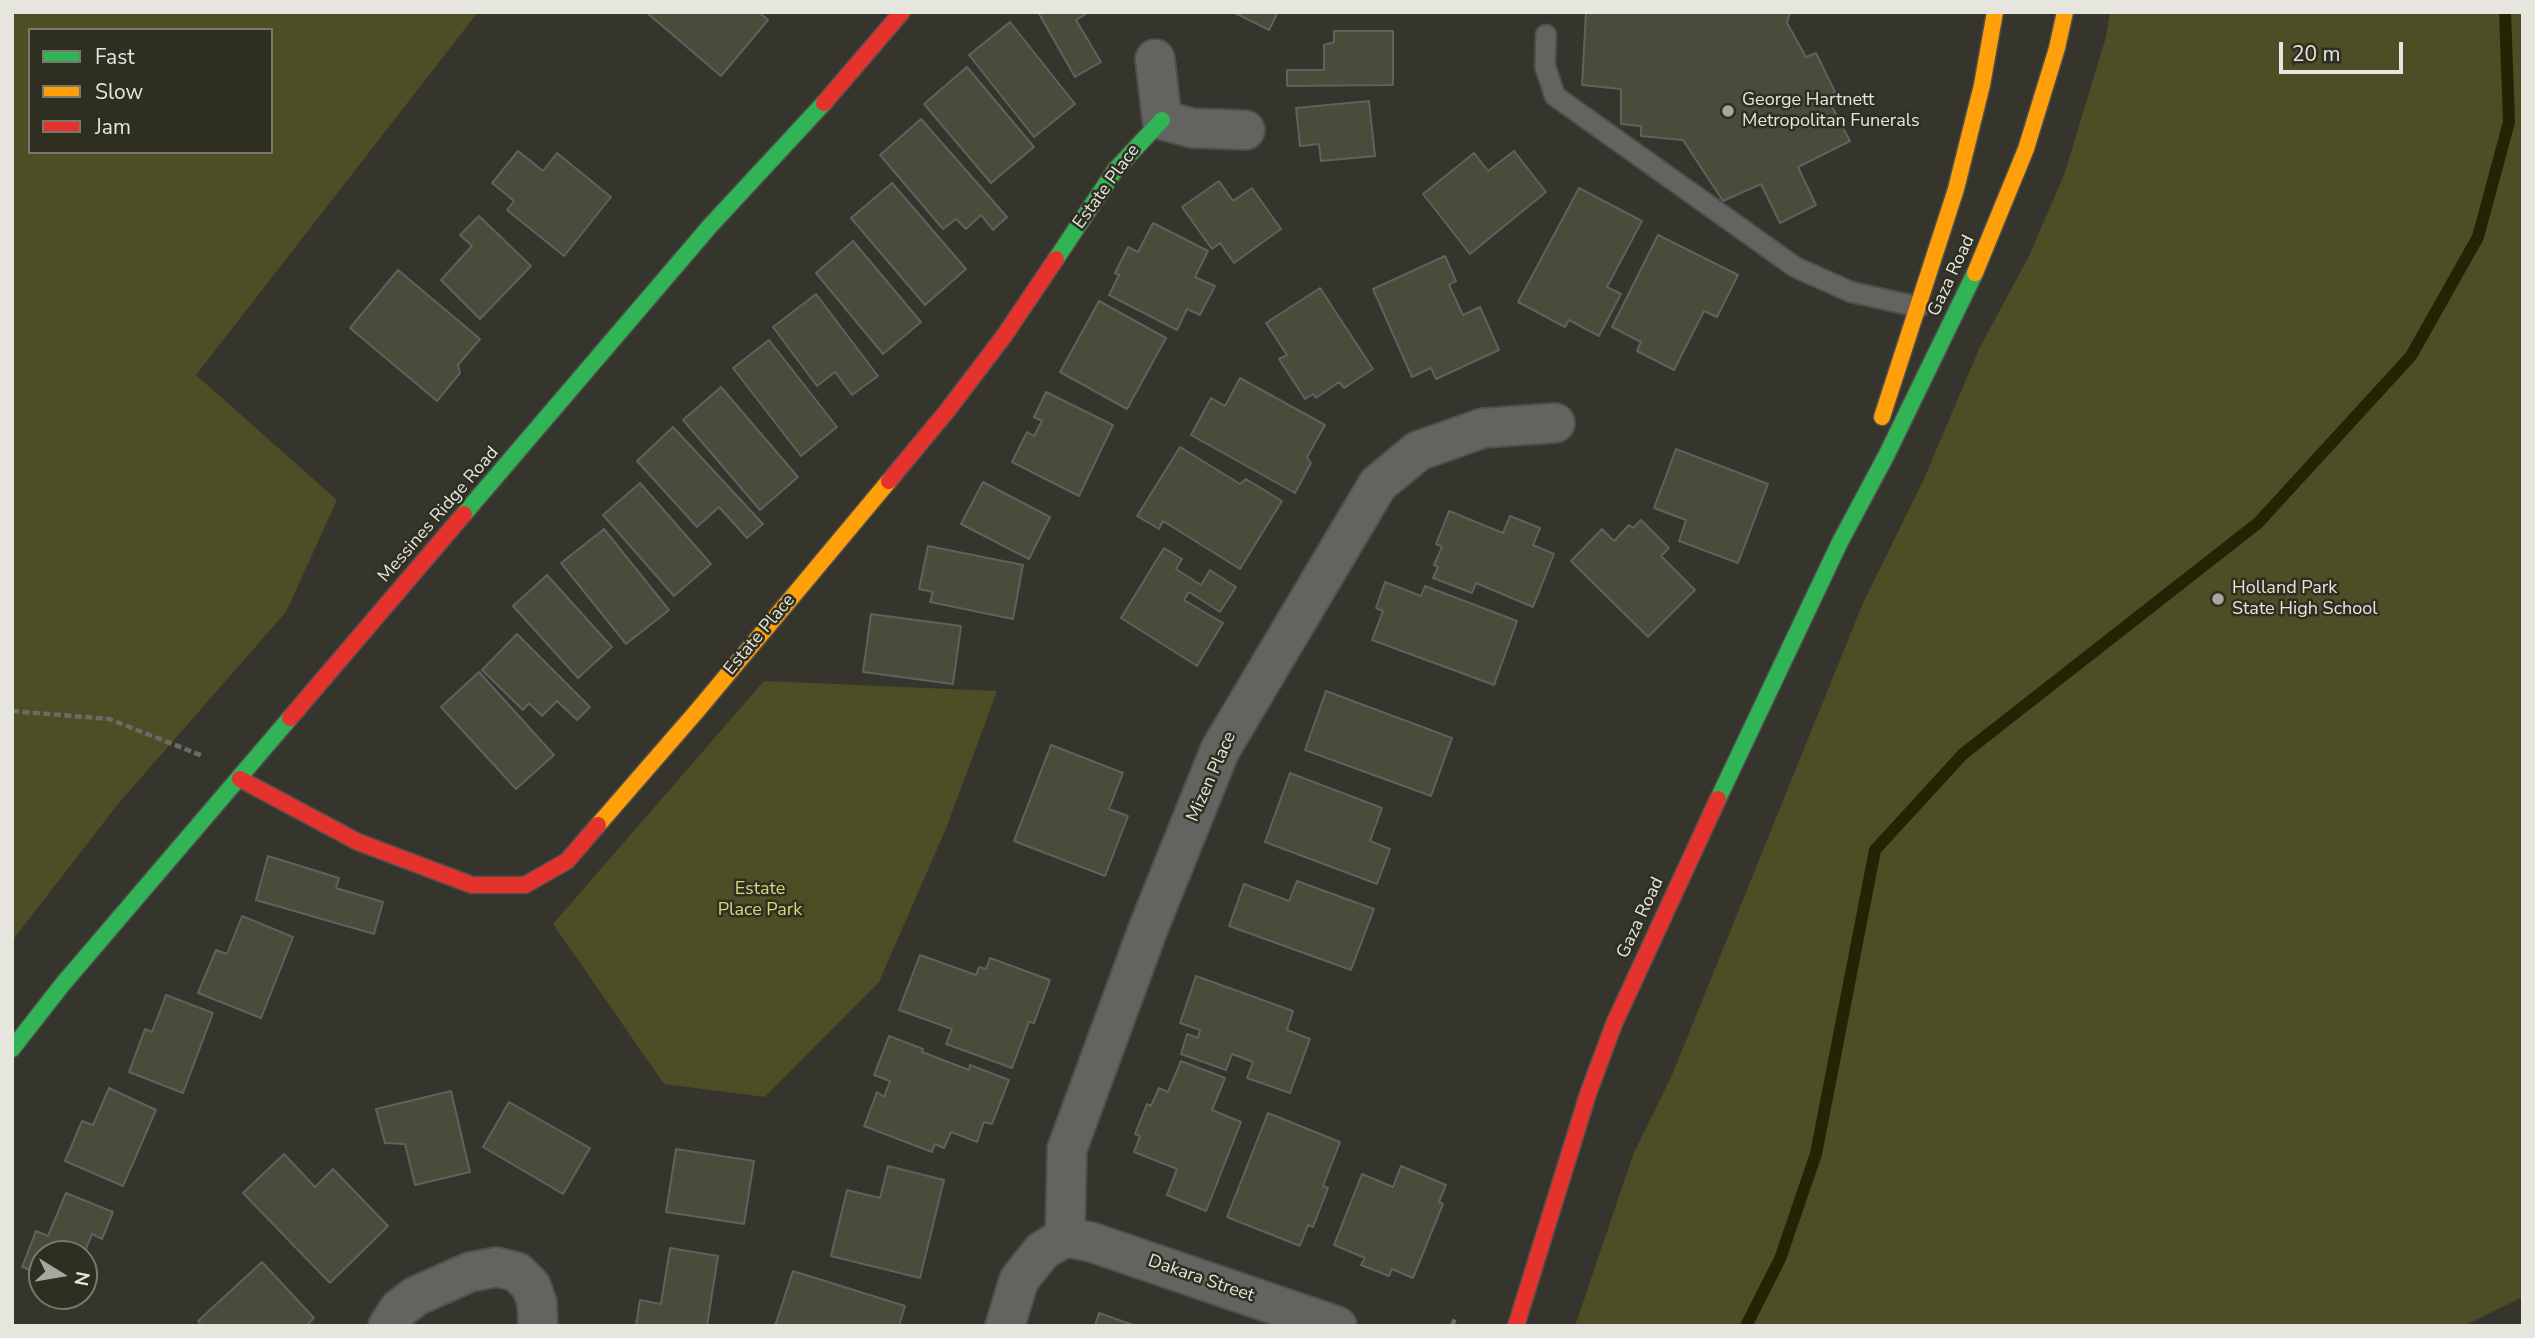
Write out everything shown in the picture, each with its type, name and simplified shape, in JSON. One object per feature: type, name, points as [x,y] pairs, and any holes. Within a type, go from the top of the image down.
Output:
[{"type":"street","name":"Messines Ridge Road","points":[[12,1049],[62,985],[710,226],[805,125],[902,12]]},
{"type":"street","name":"Gaza Road","points":[[1840,542],[1956,189],[1982,85],[1995,12]]},
{"type":"street","name":"Gaza Road","points":[[1516,1326],[1588,1094],[1614,1024],[1840,542],[1966,292],[2008,198],[2041,104],[2065,12]]},
{"type":"street","points":[[1976,24],[1982,85]]},
{"type":"street","points":[[1155,59],[1162,120],[1192,128],[1245,130]]},
{"type":"street","name":"Estate Place","points":[[240,779],[358,842],[472,886],[525,885],[566,862],[706,700],[947,411],[1004,337],[1116,169],[1162,120]]},
{"type":"street","name":"Mizen Place","points":[[1065,1237],[1067,1149],[1148,929],[1220,750],[1378,484],[1418,451],[1483,428],[1555,423]]},
{"type":"street","points":[[1005,1326],[1019,1280],[1042,1251],[1065,1237]]},
{"type":"street","name":"Dakara Street","points":[[1065,1237],[1091,1242],[1337,1326]]},
{"type":"street","points":[[388,1326],[399,1309],[416,1296],[470,1272],[497,1267],[517,1272],[531,1286],[537,1303],[538,1326]]},
{"type":"lane","points":[[1546,35],[1545,66],[1555,96],[1795,267],[1851,292],[1919,307]]},
{"type":"path","points":[[12,711],[109,719],[196,751],[240,779]]},
{"type":"path","points":[[1452,1326],[1455,1316]]},
{"type":"green space","points":[[12,12],[478,12],[196,375],[337,500],[286,612],[118,804],[12,941]]},
{"type":"green space","name":"Holland Park State High School","points":[[2110,12],[2523,12],[2523,1297],[2463,1326],[1575,1326],[1633,1155],[1672,1075],[1863,603],[1923,481],[1980,347],[2028,258],[2064,175],[2106,37]]},
{"type":"green space","name":"Estate Place Park","points":[[764,681],[997,691],[947,826],[879,982],[765,1097],[664,1084],[553,924]]},
{"type":"building","points":[[646,12],[759,12],[768,20],[721,76]]},
{"type":"building","points":[[1038,12],[1089,12],[1076,20],[1101,62],[1075,77]]},
{"type":"building","points":[[1233,12],[1278,12],[1269,30]]},
{"type":"building","name":"George Hartnett Metropolitan Funerals","points":[[1586,12],[1790,12],[1787,23],[1806,57],[1816,53],[1835,92],[1827,97],[1850,141],[1798,167],[1816,205],[1780,223],[1761,184],[1723,201],[1683,140],[1641,136],[1641,126],[1621,124],[1621,89],[1582,85]]},
{"type":"building","points":[[1010,22],[1075,104],[1034,137],[969,55]]},
{"type":"building","points":[[1334,31],[1393,31],[1393,85],[1287,86],[1287,70],[1324,70],[1324,45],[1334,42]]},
{"type":"building","points":[[967,67],[1034,147],[991,183],[924,104]]},
{"type":"building","points":[[1369,101],[1375,156],[1321,161],[1319,144],[1300,146],[1296,108]]},
{"type":"building","points":[[921,119],[1007,217],[993,230],[981,215],[966,229],[956,219],[943,229],[880,155]]},
{"type":"building","points":[[518,151],[543,171],[557,153],[611,197],[564,256],[507,210],[514,201],[492,183]]},
{"type":"building","points":[[1514,151],[1546,192],[1470,254],[1423,194],[1474,153],[1488,171]]},
{"type":"building","points":[[1219,181],[1233,201],[1252,188],[1281,229],[1234,263],[1220,243],[1212,249],[1182,207]]},
{"type":"building","points":[[892,183],[966,269],[925,305],[851,218]]},
{"type":"building","points":[[1579,188],[1642,221],[1607,287],[1621,294],[1599,336],[1569,320],[1565,327],[1518,302]]},
{"type":"building","points":[[479,216],[531,266],[480,319],[441,280],[472,246],[460,235]]},
{"type":"building","points":[[1153,223],[1208,251],[1195,277],[1215,286],[1200,315],[1187,309],[1177,330],[1109,295],[1119,275],[1115,273],[1128,247],[1138,252]]},
{"type":"building","points":[[1658,235],[1738,275],[1717,317],[1704,311],[1674,370],[1637,351],[1641,342],[1612,327]]},
{"type":"building","points":[[853,241],[921,322],[883,354],[816,273]]},
{"type":"building","points":[[1445,256],[1456,281],[1449,285],[1463,315],[1480,307],[1499,350],[1436,379],[1431,368],[1412,377],[1373,289]]},
{"type":"building","points":[[398,270],[480,339],[458,365],[460,373],[437,401],[350,328]]},
{"type":"building","points":[[1320,288],[1373,369],[1344,388],[1339,382],[1316,398],[1313,394],[1305,399],[1279,359],[1287,355],[1266,323]]},
{"type":"building","points":[[816,294],[878,376],[852,395],[835,372],[817,386],[773,327]]},
{"type":"building","points":[[1099,301],[1166,338],[1127,409],[1060,372]]},
{"type":"building","points":[[769,340],[837,427],[801,456],[733,368]]},
{"type":"building","points":[[1240,378],[1325,425],[1307,457],[1311,463],[1295,493],[1191,435],[1211,398],[1225,406]]},
{"type":"building","points":[[721,387],[798,477],[760,510],[683,420]]},
{"type":"building","points":[[1046,392],[1113,425],[1079,496],[1012,462],[1027,432],[1034,436],[1042,421],[1034,417]]},
{"type":"building","points":[[673,427],[763,524],[747,538],[719,507],[697,527],[637,461]]},
{"type":"building","points":[[1180,447],[1240,484],[1246,479],[1282,501],[1240,569],[1163,521],[1159,529],[1137,516]]},
{"type":"building","points":[[1676,449],[1768,484],[1738,563],[1679,541],[1686,520],[1654,508]]},
{"type":"building","points":[[983,482],[1050,517],[1029,559],[961,524]]},
{"type":"building","points":[[640,483],[711,564],[674,596],[603,515]]},
{"type":"building","points":[[1449,511],[1503,533],[1510,516],[1540,528],[1533,545],[1554,554],[1533,607],[1476,583],[1472,593],[1433,578],[1438,567],[1434,565],[1442,547],[1436,544]]},
{"type":"building","points":[[1641,520],[1669,548],[1661,556],[1695,590],[1648,637],[1571,561],[1602,529],[1614,541],[1629,525],[1633,528]]},
{"type":"building","points":[[604,529],[669,610],[626,644],[561,563]]},
{"type":"building","points":[[928,546],[1023,565],[1013,619],[930,602],[933,592],[919,589]]},
{"type":"building","points":[[1164,548],[1182,559],[1176,569],[1201,585],[1210,570],[1236,587],[1220,612],[1189,592],[1184,600],[1223,623],[1197,666],[1121,618]]},
{"type":"building","points":[[547,575],[612,647],[578,678],[513,606]]},
{"type":"building","points":[[1385,582],[1421,596],[1425,586],[1517,621],[1494,685],[1372,640],[1383,611],[1376,608]]},
{"type":"building","points":[[871,614],[961,626],[953,684],[863,672]]},
{"type":"building","points":[[517,634],[590,707],[577,720],[557,701],[542,716],[529,703],[523,710],[482,670]]},
{"type":"building","points":[[479,672],[554,755],[516,789],[441,707]]},
{"type":"building","points":[[1326,691],[1452,738],[1431,796],[1305,750]]},
{"type":"building","points":[[1051,745],[1123,773],[1109,809],[1128,816],[1105,876],[1014,841]]},
{"type":"building","points":[[1290,773],[1382,808],[1370,841],[1390,849],[1377,884],[1265,842]]},
{"type":"building","points":[[268,856],[339,878],[336,888],[383,902],[374,934],[256,900]]},
{"type":"building","points":[[1297,881],[1374,909],[1351,970],[1229,926],[1244,884],[1289,901]]},
{"type":"building","points":[[242,916],[293,937],[261,1018],[198,993],[216,950],[227,954]]},
{"type":"building","points":[[920,955],[976,975],[979,967],[986,969],[990,958],[1050,980],[1034,1023],[1029,1022],[1012,1068],[946,1044],[952,1029],[899,1010]]},
{"type":"building","points":[[1196,976],[1293,1011],[1287,1030],[1310,1039],[1290,1093],[1247,1078],[1253,1062],[1232,1054],[1226,1070],[1181,1054],[1187,1034],[1198,1038],[1200,1030],[1180,1023]]},
{"type":"building","points":[[166,995],[213,1013],[183,1093],[129,1072],[145,1029],[152,1032]]},
{"type":"building","points":[[889,1036],[969,1070],[970,1065],[1009,1080],[992,1124],[984,1122],[977,1142],[951,1132],[944,1148],[935,1144],[932,1152],[864,1126],[877,1092],[884,1097],[890,1081],[874,1075]]},
{"type":"building","points":[[1181,1061],[1225,1078],[1212,1110],[1241,1122],[1206,1211],[1167,1195],[1177,1169],[1134,1152],[1140,1136],[1135,1134],[1147,1104],[1151,1106],[1159,1088],[1168,1092]]},
{"type":"building","points":[[109,1088],[156,1110],[123,1186],[65,1161],[82,1121],[93,1125]]},
{"type":"building","points":[[451,1091],[470,1172],[415,1185],[405,1144],[385,1143],[376,1109]]},
{"type":"building","points":[[509,1102],[590,1148],[563,1194],[483,1147]]},
{"type":"building","points":[[1268,1113],[1340,1142],[1323,1186],[1328,1188],[1313,1227],[1308,1225],[1300,1246],[1227,1217]]},
{"type":"building","points":[[676,1149],[754,1161],[744,1224],[666,1212]]},
{"type":"building","points":[[284,1154],[315,1187],[333,1169],[388,1226],[330,1283],[243,1193]]},
{"type":"building","points":[[888,1166],[944,1180],[920,1278],[831,1256],[847,1190],[880,1198]]},
{"type":"building","points":[[1401,1166],[1446,1185],[1439,1202],[1443,1204],[1413,1278],[1392,1269],[1389,1276],[1361,1265],[1365,1258],[1334,1245],[1362,1174],[1393,1187]]},
{"type":"building","points":[[66,1193],[113,1212],[102,1239],[92,1234],[90,1240],[32,1240],[36,1231],[48,1236]]},
{"type":"building","points":[[670,1248],[718,1256],[707,1326],[636,1326],[640,1300],[661,1304]]},
{"type":"building","points":[[28,1252],[28,1269],[22,1267]]},
{"type":"building","points":[[262,1262],[314,1318],[306,1326],[202,1326],[198,1321]]},
{"type":"building","points":[[793,1271],[905,1306],[899,1326],[775,1326]]},
{"type":"building","points":[[1099,1313],[1136,1326],[1095,1326]]},
{"type":"waterway","points":[[1746,1326],[1780,1259],[1816,1154],[1875,850],[1963,754],[2258,523],[2411,356],[2478,237],[2509,122],[2505,12]]},
{"type":"traffic: fast","points":[[464,514],[710,226],[824,103]]},
{"type":"traffic: fast","points":[[1056,259],[1116,169],[1162,120]]},
{"type":"traffic: fast","points":[[1718,799],[1840,542],[1886,456],[1975,273]]},
{"type":"traffic: fast","points":[[12,1049],[62,985],[290,718]]},
{"type":"traffic: slow","points":[[1882,417],[1956,189],[1982,85],[1995,12]]},
{"type":"traffic: slow","points":[[1975,273],[2026,149],[2057,48],[2065,12]]},
{"type":"traffic: slow","points":[[598,825],[889,481]]},
{"type":"traffic: jam","points":[[824,103],[902,12]]},
{"type":"traffic: jam","points":[[889,481],[1004,336],[1056,259]]},
{"type":"traffic: jam","points":[[290,718],[464,514]]},
{"type":"traffic: jam","points":[[240,779],[358,842],[472,885],[525,885],[567,861],[598,825]]},
{"type":"traffic: jam","points":[[1516,1326],[1588,1094],[1614,1024],[1718,799]]},
{"type":"place","name":"George Hartnett Metropolitan Funerals","points":[[1728,111]]},
{"type":"place","name":"Holland Park State High School","points":[[2218,599]]}]
